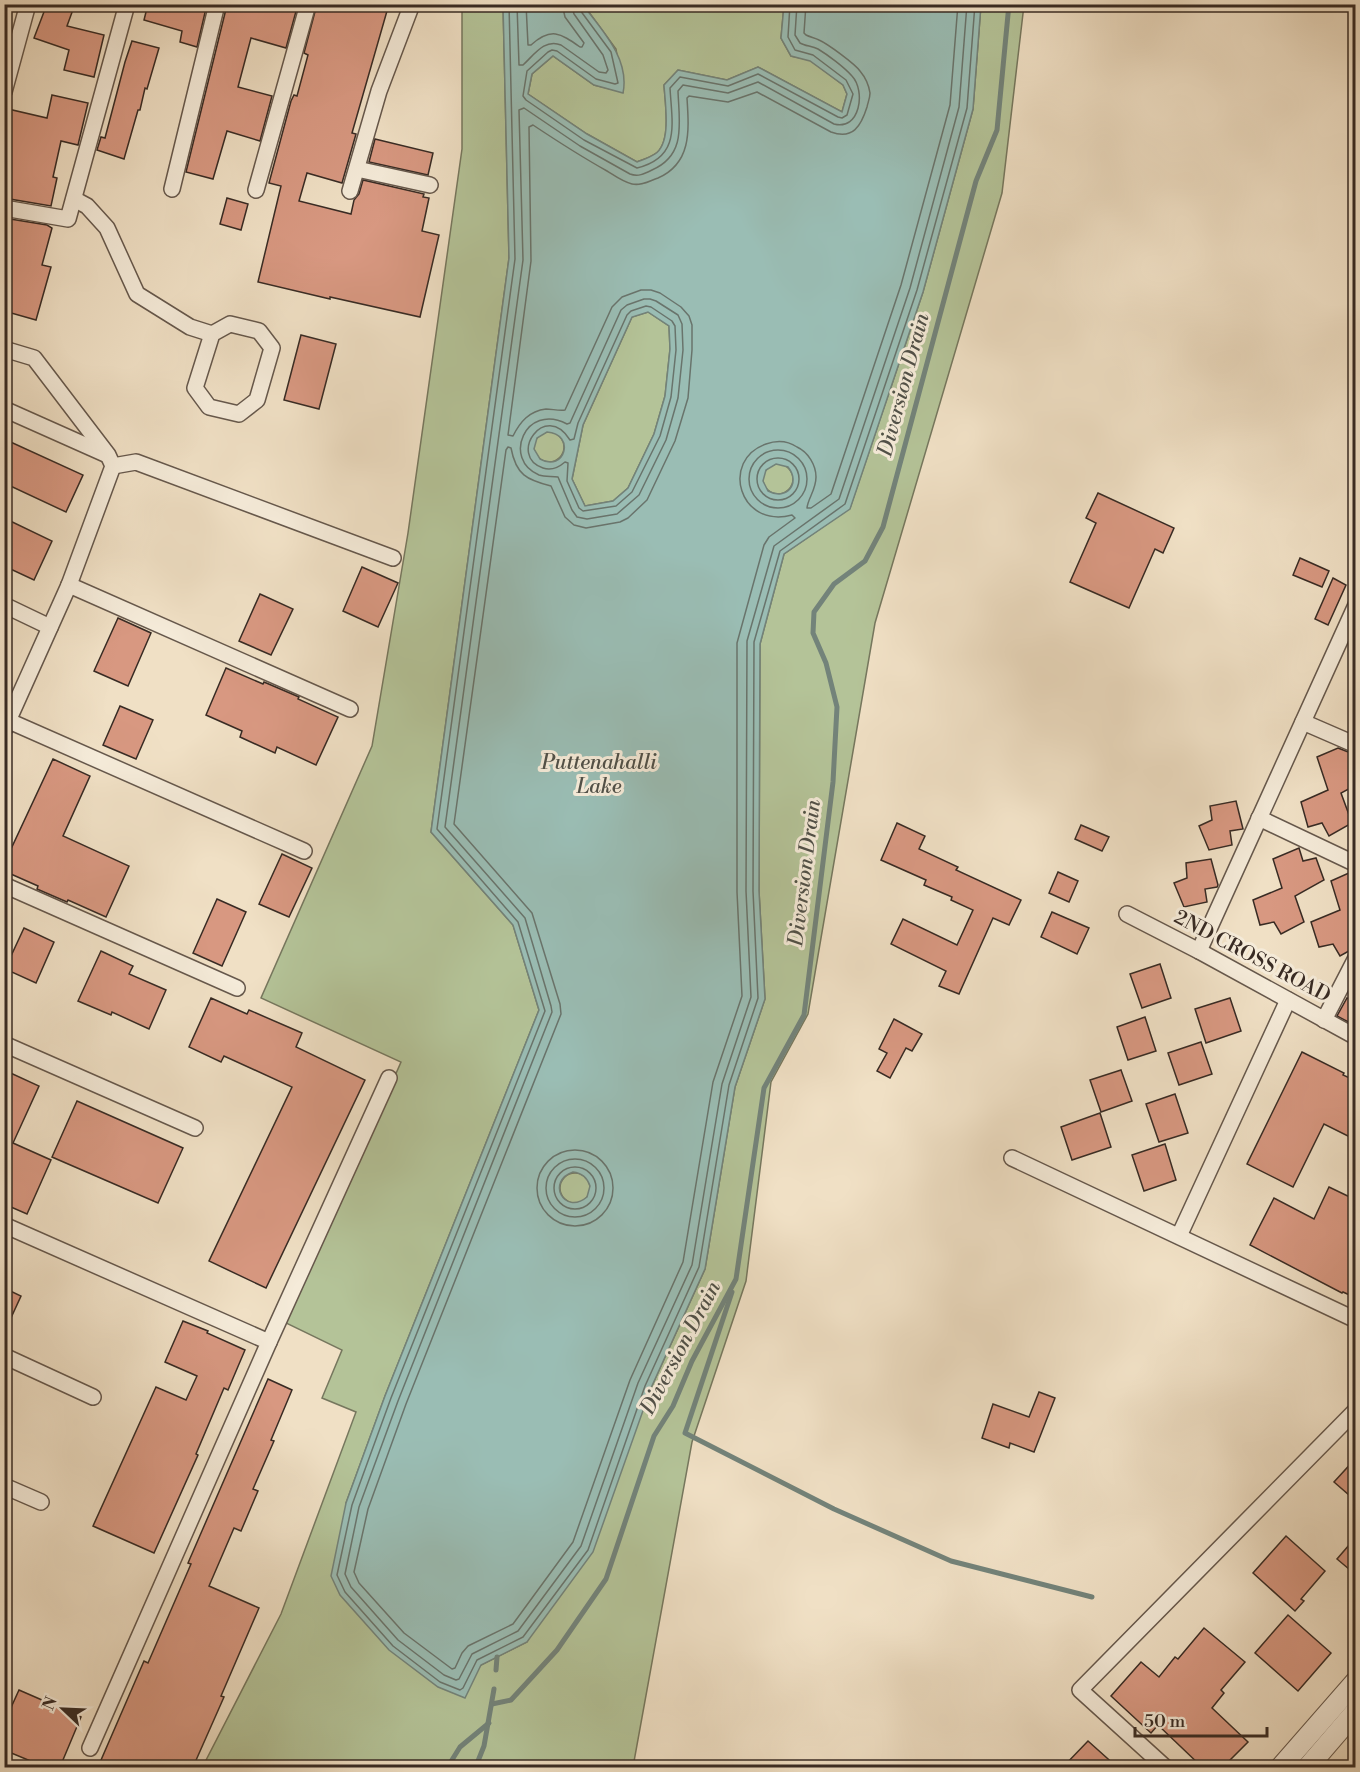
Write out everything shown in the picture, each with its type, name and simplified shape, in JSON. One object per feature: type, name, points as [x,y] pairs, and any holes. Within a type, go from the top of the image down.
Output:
[{"type":"street","points":[[4,92],[28,4]]},
{"type":"street","points":[[4,208],[68,219],[127,4]]},
{"type":"street","points":[[172,189],[217,4]]},
{"type":"street","points":[[256,190],[308,4]]},
{"type":"street","points":[[350,191],[379,91],[412,4]]},
{"type":"street","points":[[357,169],[430,185]]},
{"type":"street","points":[[74,199],[87,206],[107,228],[137,294],[190,327],[212,334],[230,324],[259,331],[272,348],[257,400],[238,414],[209,408],[195,388],[212,334]]},
{"type":"street","points":[[4,349],[34,358],[110,461]]},
{"type":"street","points":[[4,409],[110,461],[136,462],[393,558]]},
{"type":"street","points":[[110,461],[69,585],[7,725],[304,851]]},
{"type":"street","points":[[69,585],[350,709]]},
{"type":"street","points":[[4,605],[50,627]]},
{"type":"street","points":[[1199,951],[1303,722],[1351,628],[1356,605]]},
{"type":"street","points":[[1303,722],[1356,745]]},
{"type":"street","points":[[1259,818],[1356,864]]},
{"type":"street","points":[[4,885],[237,988]]},
{"type":"street","name":"2ND CROSS ROAD","points":[[1127,914],[1356,1037]]},
{"type":"street","points":[[1324,1020],[1356,958]]},
{"type":"street","points":[[1179,1236],[1288,1000]]},
{"type":"street","points":[[4,1044],[195,1128]]},
{"type":"street","points":[[90,1748],[269,1342],[389,1078]]},
{"type":"street","points":[[1012,1158],[1356,1320]]},
{"type":"street","points":[[4,1225],[269,1342]]},
{"type":"street","points":[[4,1356],[93,1396]]},
{"type":"street","points":[[1166,1767],[1080,1690],[1356,1410]]},
{"type":"street","points":[[4,1486],[41,1502]]},
{"type":"street","points":[[1280,1767],[1356,1681]]},
{"type":"street","points":[[1306,1767],[1356,1711]]},
{"type":"green space","points":[[583,4],[784,5],[781,38],[791,56],[810,60],[843,85],[847,94],[842,112],[758,67],[727,80],[678,70],[664,85],[666,132],[664,141],[655,154],[637,162],[587,134],[528,94],[532,74],[553,56],[594,85],[623,92],[616,49]]},
{"type":"green space","points":[[462,5],[503,5],[509,258],[431,832],[513,925],[539,1010],[385,1396],[346,1503],[481,1665],[527,1642],[651,1388],[705,1269],[735,1087],[765,999],[759,891],[760,644],[784,554],[850,508],[923,292],[973,109],[981,5],[1024,5],[1002,193],[875,623],[808,1014],[771,1082],[746,1281],[692,1442],[633,1767],[202,1768],[281,1614],[356,1412],[322,1398],[342,1350],[286,1323],[401,1062],[261,998],[372,746],[408,533],[462,149]]},
{"type":"green space","points":[[648,312],[669,326],[670,349],[665,396],[654,434],[628,488],[613,501],[585,506],[572,479],[583,425],[632,317]]},
{"type":"green space","points":[[549,432],[560,436],[564,447],[560,458],[549,462],[538,458],[534,447],[538,436]]},
{"type":"green space","points":[[778,464],[789,468],[793,479],[789,490],[778,494],[767,490],[763,479],[767,468]]},
{"type":"green space","points":[[575,1173],[586,1177],[590,1188],[586,1199],[575,1203],[564,1199],[560,1188],[564,1177]]},
{"type":"water","name":"Puttenahalli Lake","points":[[503,5],[583,5],[606,35],[618,57],[624,80],[623,93],[594,85],[553,56],[532,74],[528,94],[587,134],[637,162],[655,154],[664,141],[666,122],[664,85],[678,70],[727,80],[758,67],[842,112],[847,94],[843,85],[810,61],[791,56],[781,38],[784,5],[981,5],[973,109],[923,292],[850,509],[784,554],[760,644],[759,891],[765,999],[735,1087],[705,1269],[651,1388],[593,1552],[527,1642],[481,1665],[465,1698],[438,1687],[389,1650],[340,1595],[331,1576],[346,1503],[385,1396],[539,1010],[513,925],[431,832],[509,258]],"holes":[[[648,312],[669,326],[670,349],[665,396],[654,434],[628,488],[613,501],[585,506],[572,479],[583,425],[632,317]],[[547,432],[556,434],[562,439],[564,445],[561,457],[549,462],[540,459],[534,449],[537,438]],[[776,464],[788,467],[793,479],[790,489],[781,494],[768,491],[763,481],[766,470]],[[573,1172],[584,1176],[590,1186],[587,1197],[579,1202],[565,1200],[560,1189],[565,1176]]]},
{"type":"building","points":[[47,4],[75,4],[67,26],[104,35],[94,77],[64,70],[69,50],[34,38]]},
{"type":"building","points":[[148,4],[207,4],[197,47],[180,42],[182,31],[144,20]]},
{"type":"building","points":[[232,4],[298,4],[286,48],[251,38],[238,87],[272,96],[260,141],[227,131],[213,179],[186,172],[226,9],[230,10]]},
{"type":"building","points":[[317,4],[389,4],[352,133],[356,134],[342,183],[307,173],[299,201],[351,214],[354,200],[359,194],[363,180],[424,194],[423,197],[429,198],[422,231],[439,235],[420,317],[258,282],[281,186],[269,183],[291,101],[294,95],[297,96],[308,55],[304,53]]},
{"type":"building","points":[[132,41],[159,48],[124,159],[97,150],[101,137],[105,138]]},
{"type":"building","points":[[52,95],[88,103],[78,145],[61,141],[53,177],[57,178],[51,206],[4,198],[4,123],[8,109],[47,118]]},
{"type":"building","points":[[375,139],[433,153],[428,175],[369,162]]},
{"type":"building","points":[[227,198],[248,204],[241,230],[220,224]]},
{"type":"building","points":[[4,218],[47,225],[52,228],[42,265],[51,267],[36,320],[4,311]]},
{"type":"building","points":[[301,335],[336,344],[319,409],[284,400]]},
{"type":"building","points":[[4,439],[83,475],[66,512],[4,483]]},
{"type":"building","points":[[1098,493],[1174,528],[1163,553],[1155,549],[1129,608],[1070,582],[1096,523],[1086,518]]},
{"type":"building","points":[[4,518],[52,541],[34,580],[4,566]]},
{"type":"building","points":[[1300,558],[1329,571],[1322,587],[1293,575]]},
{"type":"building","points":[[362,567],[398,583],[378,627],[343,611]]},
{"type":"building","points":[[1333,578],[1346,585],[1328,625],[1315,619]]},
{"type":"building","points":[[260,594],[293,609],[271,655],[239,641]]},
{"type":"building","points":[[118,618],[151,633],[128,686],[94,671]]},
{"type":"building","points":[[226,668],[299,697],[298,699],[338,717],[316,765],[277,747],[275,753],[240,737],[242,731],[206,715]]},
{"type":"building","points":[[120,706],[153,720],[136,759],[103,745]]},
{"type":"building","points":[[1338,748],[1356,755],[1356,785],[1341,793],[1352,823],[1329,836],[1322,823],[1308,827],[1301,802],[1328,790],[1317,757]]},
{"type":"building","points":[[53,759],[90,776],[63,836],[129,866],[106,917],[37,889],[38,886],[4,871],[4,864]]},
{"type":"building","points":[[1236,801],[1243,829],[1230,831],[1232,845],[1209,850],[1199,826],[1212,820],[1210,806]]},
{"type":"building","points":[[897,823],[925,836],[919,849],[958,867],[956,870],[1021,900],[1009,925],[993,918],[959,994],[939,986],[946,971],[891,944],[903,919],[957,945],[973,910],[951,900],[952,897],[924,885],[926,880],[881,860]]},
{"type":"building","points":[[1081,825],[1109,837],[1102,851],[1075,839]]},
{"type":"building","points":[[1299,848],[1303,861],[1316,858],[1324,880],[1295,896],[1304,922],[1281,934],[1274,922],[1260,925],[1253,900],[1282,888],[1273,859]]},
{"type":"building","points":[[282,854],[312,868],[289,917],[259,904]]},
{"type":"building","points":[[1211,859],[1217,887],[1205,889],[1207,902],[1184,907],[1174,883],[1187,878],[1186,863]]},
{"type":"building","points":[[1058,872],[1078,881],[1069,902],[1049,893]]},
{"type":"building","points":[[1351,872],[1356,874],[1356,947],[1340,956],[1333,944],[1319,947],[1311,922],[1340,910],[1331,881]]},
{"type":"building","points":[[217,899],[246,912],[222,966],[193,953]]},
{"type":"building","points":[[1052,912],[1089,928],[1077,954],[1041,937]]},
{"type":"building","points":[[24,928],[54,942],[36,983],[5,969]]},
{"type":"building","points":[[101,951],[133,966],[129,974],[166,990],[149,1029],[112,1012],[111,1015],[78,1001]]},
{"type":"building","points":[[1160,964],[1171,998],[1142,1008],[1130,974]]},
{"type":"building","points":[[211,998],[247,1014],[249,1010],[302,1033],[296,1047],[365,1080],[266,1288],[209,1261],[292,1087],[224,1056],[221,1062],[189,1047]]},
{"type":"building","points":[[1230,998],[1241,1031],[1206,1043],[1195,1009]]},
{"type":"building","points":[[1347,998],[1356,1002],[1356,1026],[1337,1016]]},
{"type":"building","points":[[1145,1017],[1156,1051],[1128,1060],[1117,1027]]},
{"type":"building","points":[[894,1019],[922,1034],[912,1051],[906,1048],[890,1078],[877,1071],[887,1053],[879,1049]]},
{"type":"building","points":[[1201,1042],[1212,1074],[1179,1085],[1168,1053]]},
{"type":"building","points":[[1302,1052],[1356,1081],[1356,1140],[1324,1124],[1293,1187],[1247,1164]]},
{"type":"building","points":[[4,1070],[39,1086],[13,1143],[51,1160],[27,1214],[4,1204]]},
{"type":"building","points":[[1121,1070],[1132,1101],[1101,1112],[1090,1080]]},
{"type":"building","points":[[1175,1094],[1188,1133],[1159,1142],[1146,1104]]},
{"type":"building","points":[[77,1101],[183,1148],[158,1203],[52,1157]]},
{"type":"building","points":[[1100,1113],[1111,1147],[1072,1160],[1061,1127]]},
{"type":"building","points":[[1165,1144],[1176,1180],[1144,1191],[1132,1155]]},
{"type":"building","points":[[1329,1187],[1356,1200],[1356,1298],[1250,1245],[1274,1198],[1314,1219]]},
{"type":"building","points":[[4,1288],[21,1296],[4,1333]]},
{"type":"building","points":[[183,1321],[245,1350],[228,1390],[224,1388],[196,1454],[198,1455],[154,1553],[93,1526],[156,1387],[186,1400],[197,1376],[165,1362]]},
{"type":"building","points":[[268,1379],[292,1390],[271,1440],[274,1441],[253,1489],[258,1491],[241,1531],[234,1528],[209,1586],[259,1608],[221,1696],[224,1697],[193,1767],[98,1767],[144,1661],[148,1663],[191,1564],[188,1563]]},
{"type":"building","points":[[1039,1392],[1055,1398],[1034,1452],[1010,1443],[1009,1448],[982,1438],[993,1404],[1029,1417]]},
{"type":"building","points":[[1356,1458],[1356,1501],[1334,1482]]},
{"type":"building","points":[[1286,1536],[1325,1571],[1301,1599],[1304,1601],[1295,1611],[1253,1573]]},
{"type":"building","points":[[1356,1537],[1356,1575],[1337,1559]]},
{"type":"building","points":[[1288,1615],[1331,1653],[1298,1691],[1255,1653]]},
{"type":"building","points":[[1204,1628],[1245,1662],[1221,1690],[1224,1693],[1212,1708],[1248,1742],[1223,1767],[1202,1767],[1158,1725],[1151,1733],[1111,1696],[1141,1662],[1159,1677],[1175,1657],[1178,1659]]},
{"type":"building","points":[[19,1690],[81,1717],[60,1767],[45,1767],[4,1750],[4,1723]]},
{"type":"building","points":[[1088,1741],[1117,1767],[1063,1767]]},
{"type":"waterway","name":"Diversion Drain","points":[[492,1704],[511,1700],[557,1650],[606,1579],[654,1436],[673,1406],[692,1361],[736,1279],[764,1088],[804,1015],[833,782],[837,707],[826,663],[813,633],[814,612],[834,584],[865,561],[883,527],[976,181],[997,130],[1009,4]]},
{"type":"waterway","points":[[732,1292],[685,1433],[834,1509],[951,1561],[1092,1597]]},
{"type":"waterway","points":[[496,1670],[497,1657]]},
{"type":"waterway","points":[[487,1768],[478,1761],[484,1746],[494,1689]]},
{"type":"waterway","points":[[447,1768],[460,1747],[489,1723]]}]
